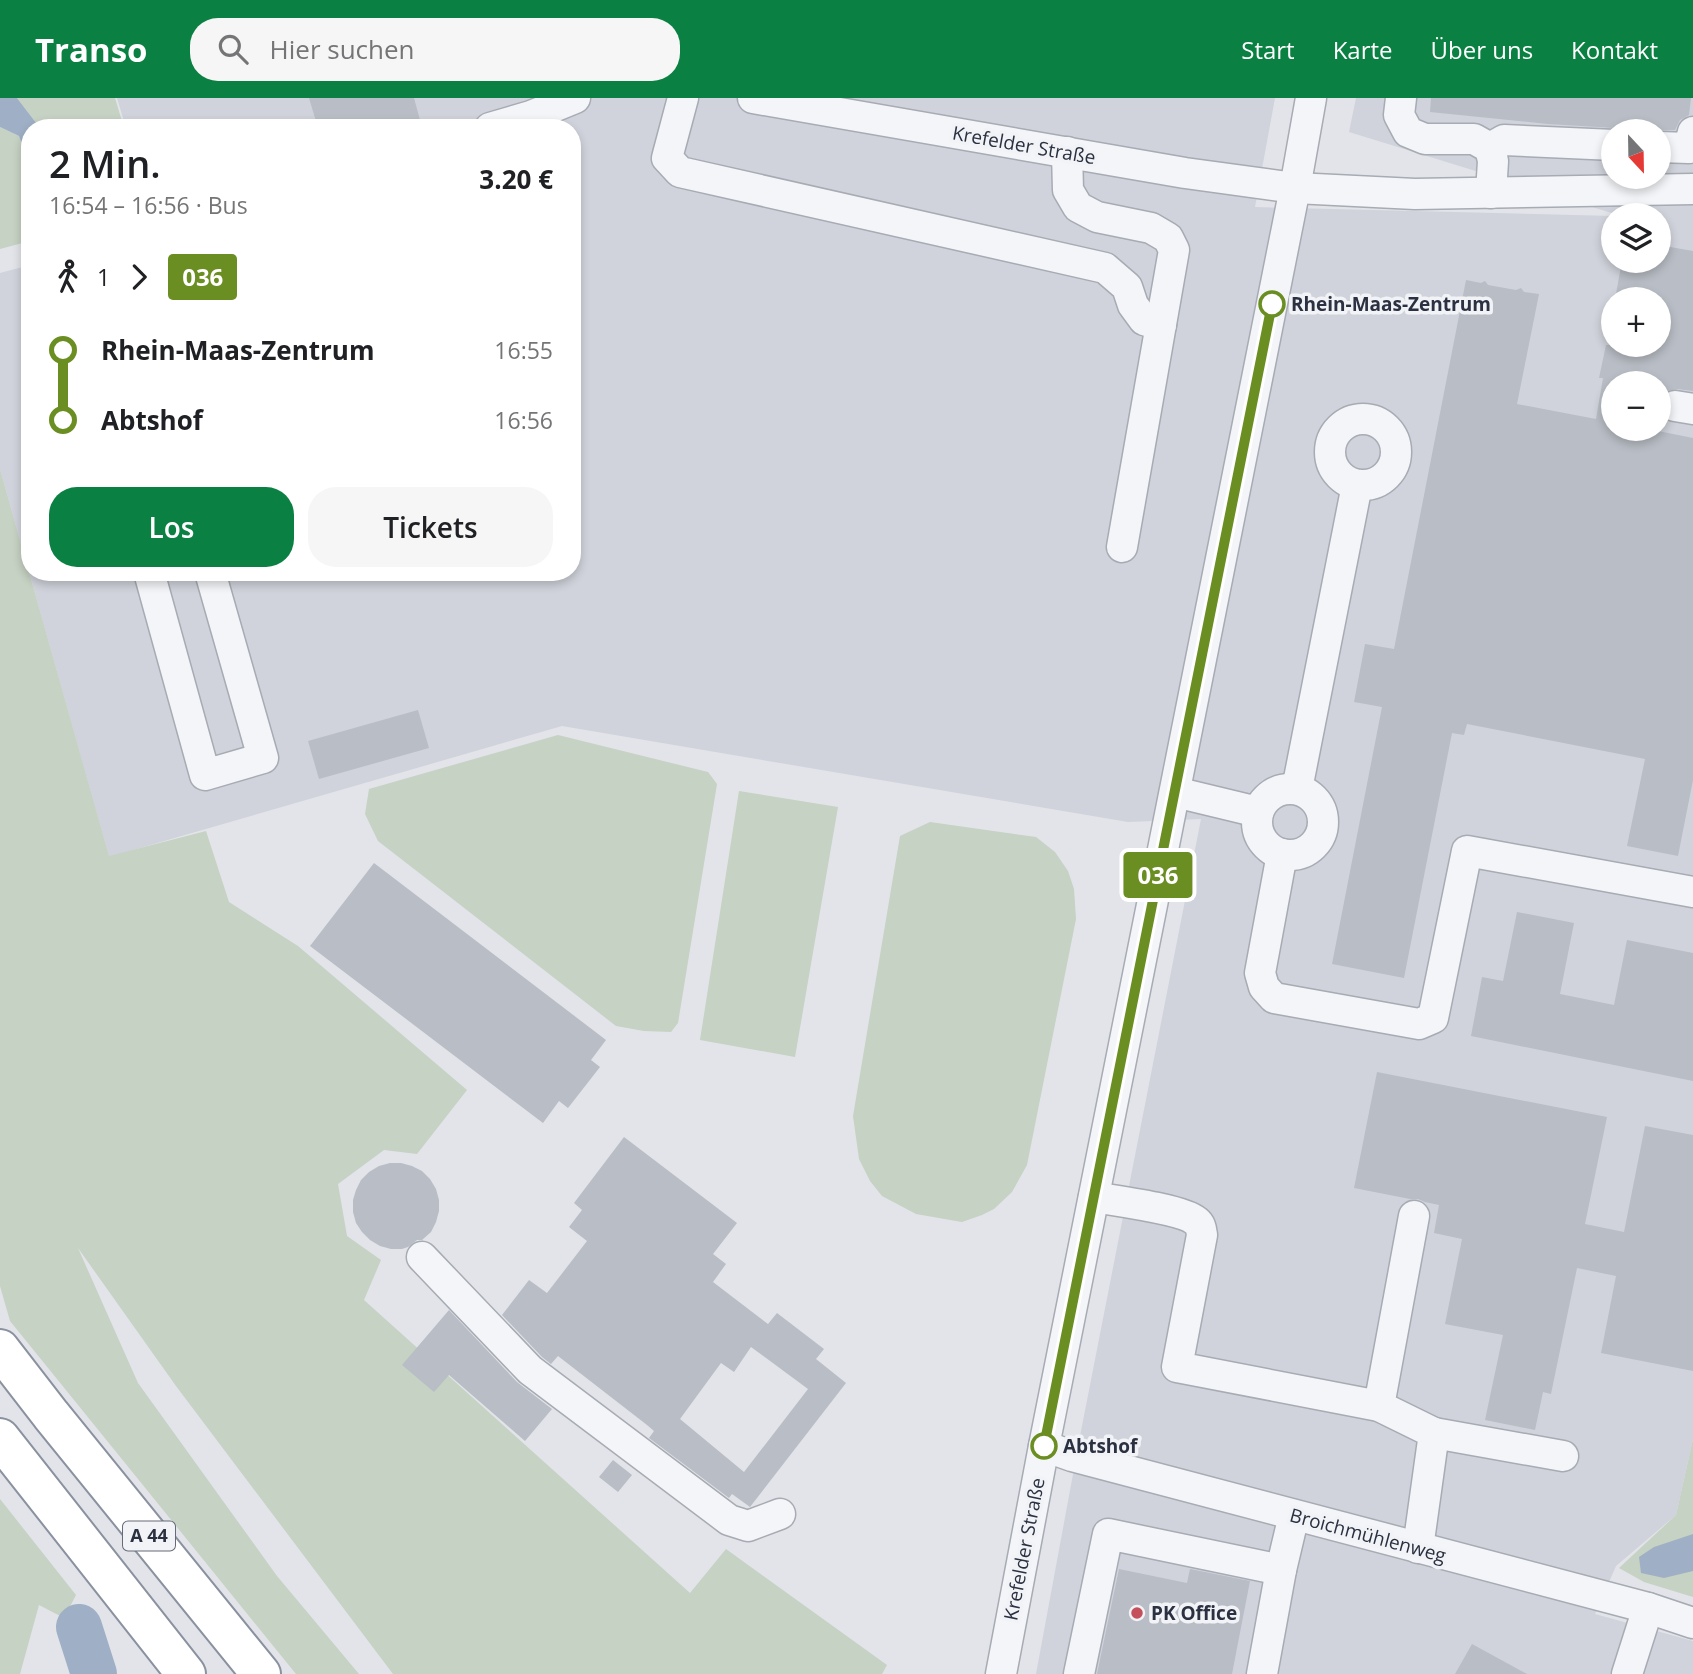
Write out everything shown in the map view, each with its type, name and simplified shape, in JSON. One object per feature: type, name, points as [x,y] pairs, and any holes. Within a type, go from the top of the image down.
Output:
[{"type":"highway","name":"A 44","points":[[0,1349],[261,1674]]},
{"type":"highway","name":"A 44","points":[[0,1438],[186,1674]]},
{"type":"street","points":[[520,119],[575,98]]},
{"type":"street","points":[[683,98],[667,158],[680,172],[1105,268],[1127,287],[1133,305],[1144,320],[1161,325]]},
{"type":"street","name":"Krefelder Straße","points":[[753,98],[1185,173],[1295,188],[1415,194],[1693,189]]},
{"type":"street","name":"Krefelder Straße","points":[[1001,1674],[1311,98]]},
{"type":"street","points":[[1401,98],[1399,115],[1408,132],[1425,139],[1474,139],[1490,148],[1493,161],[1491,193]]},
{"type":"street","points":[[1671,147],[1689,148],[1693,132]]},
{"type":"street","points":[[1490,148],[1504,141],[1601,145]]},
{"type":"street","points":[[1067,152],[1068,190],[1078,207],[1097,218],[1152,228],[1168,238],[1174,250],[1122,547]]},
{"type":"street","points":[[1297,789],[1357,485]]},
{"type":"street","points":[[151,581],[205,775],[263,758],[213,581]]},
{"type":"street","points":[[1287,788],[1297,789],[1315,799],[1321,808],[1323,829],[1319,839],[1303,853],[1282,854],[1272,850],[1264,842],[1257,823],[1258,812],[1269,796],[1287,788]]},
{"type":"street","points":[[1175,792],[1258,812]]},
{"type":"street","points":[[1282,854],[1260,973],[1264,987],[1274,998],[1419,1024],[1433,1017],[1467,851],[1693,892]]},
{"type":"street","points":[[1094,1197],[1167,1210],[1193,1218],[1199,1223],[1202,1235],[1177,1367],[1379,1406],[1434,1433],[1563,1456]]},
{"type":"street","points":[[1379,1406],[1414,1216]]},
{"type":"street","points":[[422,1256],[530,1370],[729,1520],[748,1526],[780,1514]]},
{"type":"street","points":[[1418,1548],[1434,1433]]},
{"type":"street","name":"Broichmühlenweg","points":[[1044,1446],[1072,1456],[1648,1608],[1693,1623]]},
{"type":"street","points":[[1262,1674],[1294,1515]]},
{"type":"street","points":[[1079,1674],[1108,1534],[1281,1570]]},
{"type":"street","points":[[1627,1674],[1648,1608]]},
{"type":"shaded area","points":[[117,98],[1275,98],[1255,207],[1601,216],[1601,273],[1671,273],[1671,203],[1601,203],[1601,210],[1349,132],[1356,98],[1693,98],[1693,1439],[1676,1515],[1616,1566],[1595,1614],[1693,1641],[1693,1674],[1036,1674],[1201,819],[1128,822],[562,726],[109,857],[31,581],[581,581],[581,119],[123,119]]},
{"type":"shaded area","points":[[21,267],[21,544],[0,469],[0,273]]},
{"type":"green space","points":[[17,98],[115,98],[121,119],[33,119]]},
{"type":"green space","points":[[0,127],[19,136],[21,142],[21,243],[0,249]]},
{"type":"green space","points":[[0,469],[21,544],[21,581],[32,581],[109,856],[206,831],[229,902],[298,946],[467,1090],[417,1154],[384,1150],[338,1184],[347,1236],[381,1260],[364,1300],[690,1593],[726,1549],[887,1665],[882,1674],[393,1674],[176,1386],[78,1248],[138,1383],[277,1576],[359,1674],[296,1674],[10,1321],[0,1286]]},
{"type":"green space","points":[[558,735],[708,772],[717,784],[678,1023],[671,1032],[616,1026],[378,841],[365,814],[369,789]]},
{"type":"green space","points":[[739,791],[838,807],[795,1057],[700,1040]]},
{"type":"green space","points":[[930,822],[1036,837],[1055,852],[1068,871],[1074,889],[1076,919],[1027,1165],[1012,1192],[994,1209],[962,1222],[916,1214],[882,1196],[870,1181],[859,1159],[853,1116],[900,836]]},
{"type":"green space","points":[[1693,1439],[1693,1597],[1644,1582],[1619,1568],[1676,1515]]},
{"type":"green space","points":[[0,1499],[76,1595],[64,1618],[39,1605],[20,1674],[0,1674]]},
{"type":"water","points":[[0,98],[17,98],[33,119],[21,119],[21,142],[19,136],[0,127]]},
{"type":"water","points":[[1693,1534],[1693,1571],[1664,1578],[1641,1573],[1639,1557],[1654,1547]]},
{"type":"building","points":[[309,98],[414,98],[420,119],[315,119]]},
{"type":"building","points":[[1431,98],[1691,98],[1689,115],[1680,120],[1675,130],[1671,130],[1671,119],[1601,119],[1601,127],[1430,112]]},
{"type":"building","points":[[1671,247],[1693,251],[1693,391],[1671,390],[1671,371],[1601,371],[1599,378],[1603,357],[1671,357],[1671,287],[1617,287],[1620,273],[1671,273]]},
{"type":"building","points":[[1466,280],[1481,283],[1485,281],[1488,285],[1516,290],[1521,288],[1524,292],[1539,294],[1517,404],[1596,419],[1601,390],[1601,441],[1671,441],[1671,434],[1693,438],[1693,780],[1678,856],[1627,846],[1645,759],[1467,724],[1464,735],[1452,733],[1404,978],[1332,964],[1382,707],[1354,702],[1365,644],[1394,649]]},
{"type":"building","points":[[418,710],[429,748],[319,779],[308,741]]},
{"type":"building","points":[[374,863],[606,1040],[591,1060],[600,1067],[568,1108],[559,1101],[543,1123],[310,946]]},
{"type":"building","points":[[1517,912],[1574,923],[1560,994],[1614,1005],[1627,940],[1693,953],[1693,1081],[1471,1036],[1482,977],[1503,981]]},
{"type":"building","points":[[1377,1072],[1607,1117],[1585,1224],[1624,1232],[1645,1126],[1693,1135],[1693,1371],[1601,1353],[1616,1276],[1577,1268],[1551,1394],[1543,1392],[1535,1430],[1485,1420],[1503,1335],[1445,1324],[1462,1239],[1434,1233],[1439,1205],[1354,1188]]},
{"type":"building","points":[[624,1137],[737,1223],[713,1254],[726,1264],[713,1282],[768,1324],[777,1313],[824,1349],[816,1359],[846,1383],[750,1507],[732,1494],[729,1498],[649,1438],[654,1431],[558,1356],[551,1364],[502,1315],[529,1280],[547,1293],[587,1241],[569,1227],[582,1210],[574,1203]],"holes":[[[751,1347],[808,1389],[744,1472],[680,1419],[721,1363],[734,1372]]]},
{"type":"building","points":[[401,1163],[422,1171],[436,1189],[439,1200],[439,1211],[431,1232],[422,1240],[402,1249],[380,1246],[370,1240],[356,1223],[353,1212],[353,1200],[361,1180],[379,1166]]},
{"type":"building","points":[[449,1310],[517,1382],[552,1409],[525,1441],[449,1375],[434,1392],[402,1365]]},
{"type":"building","points":[[613,1460],[632,1475],[618,1492],[599,1477]]},
{"type":"building","points":[[1119,1569],[1187,1583],[1190,1569],[1250,1581],[1232,1674],[1097,1674]]},
{"type":"building","points":[[1472,1644],[1527,1674],[1455,1674]]},
{"type":"waterway","points":[[79,1627],[94,1674]]},
{"type":"bus line","name":"036","points":[[1044,1446],[1272,304]]},
{"type":"place","name":"Rhein-Maas-Zentrum","points":[[1272,304]]},
{"type":"place","name":"Abtshof","points":[[1044,1446]]},
{"type":"place","name":"PK Office","points":[[1137,1613]]}]
